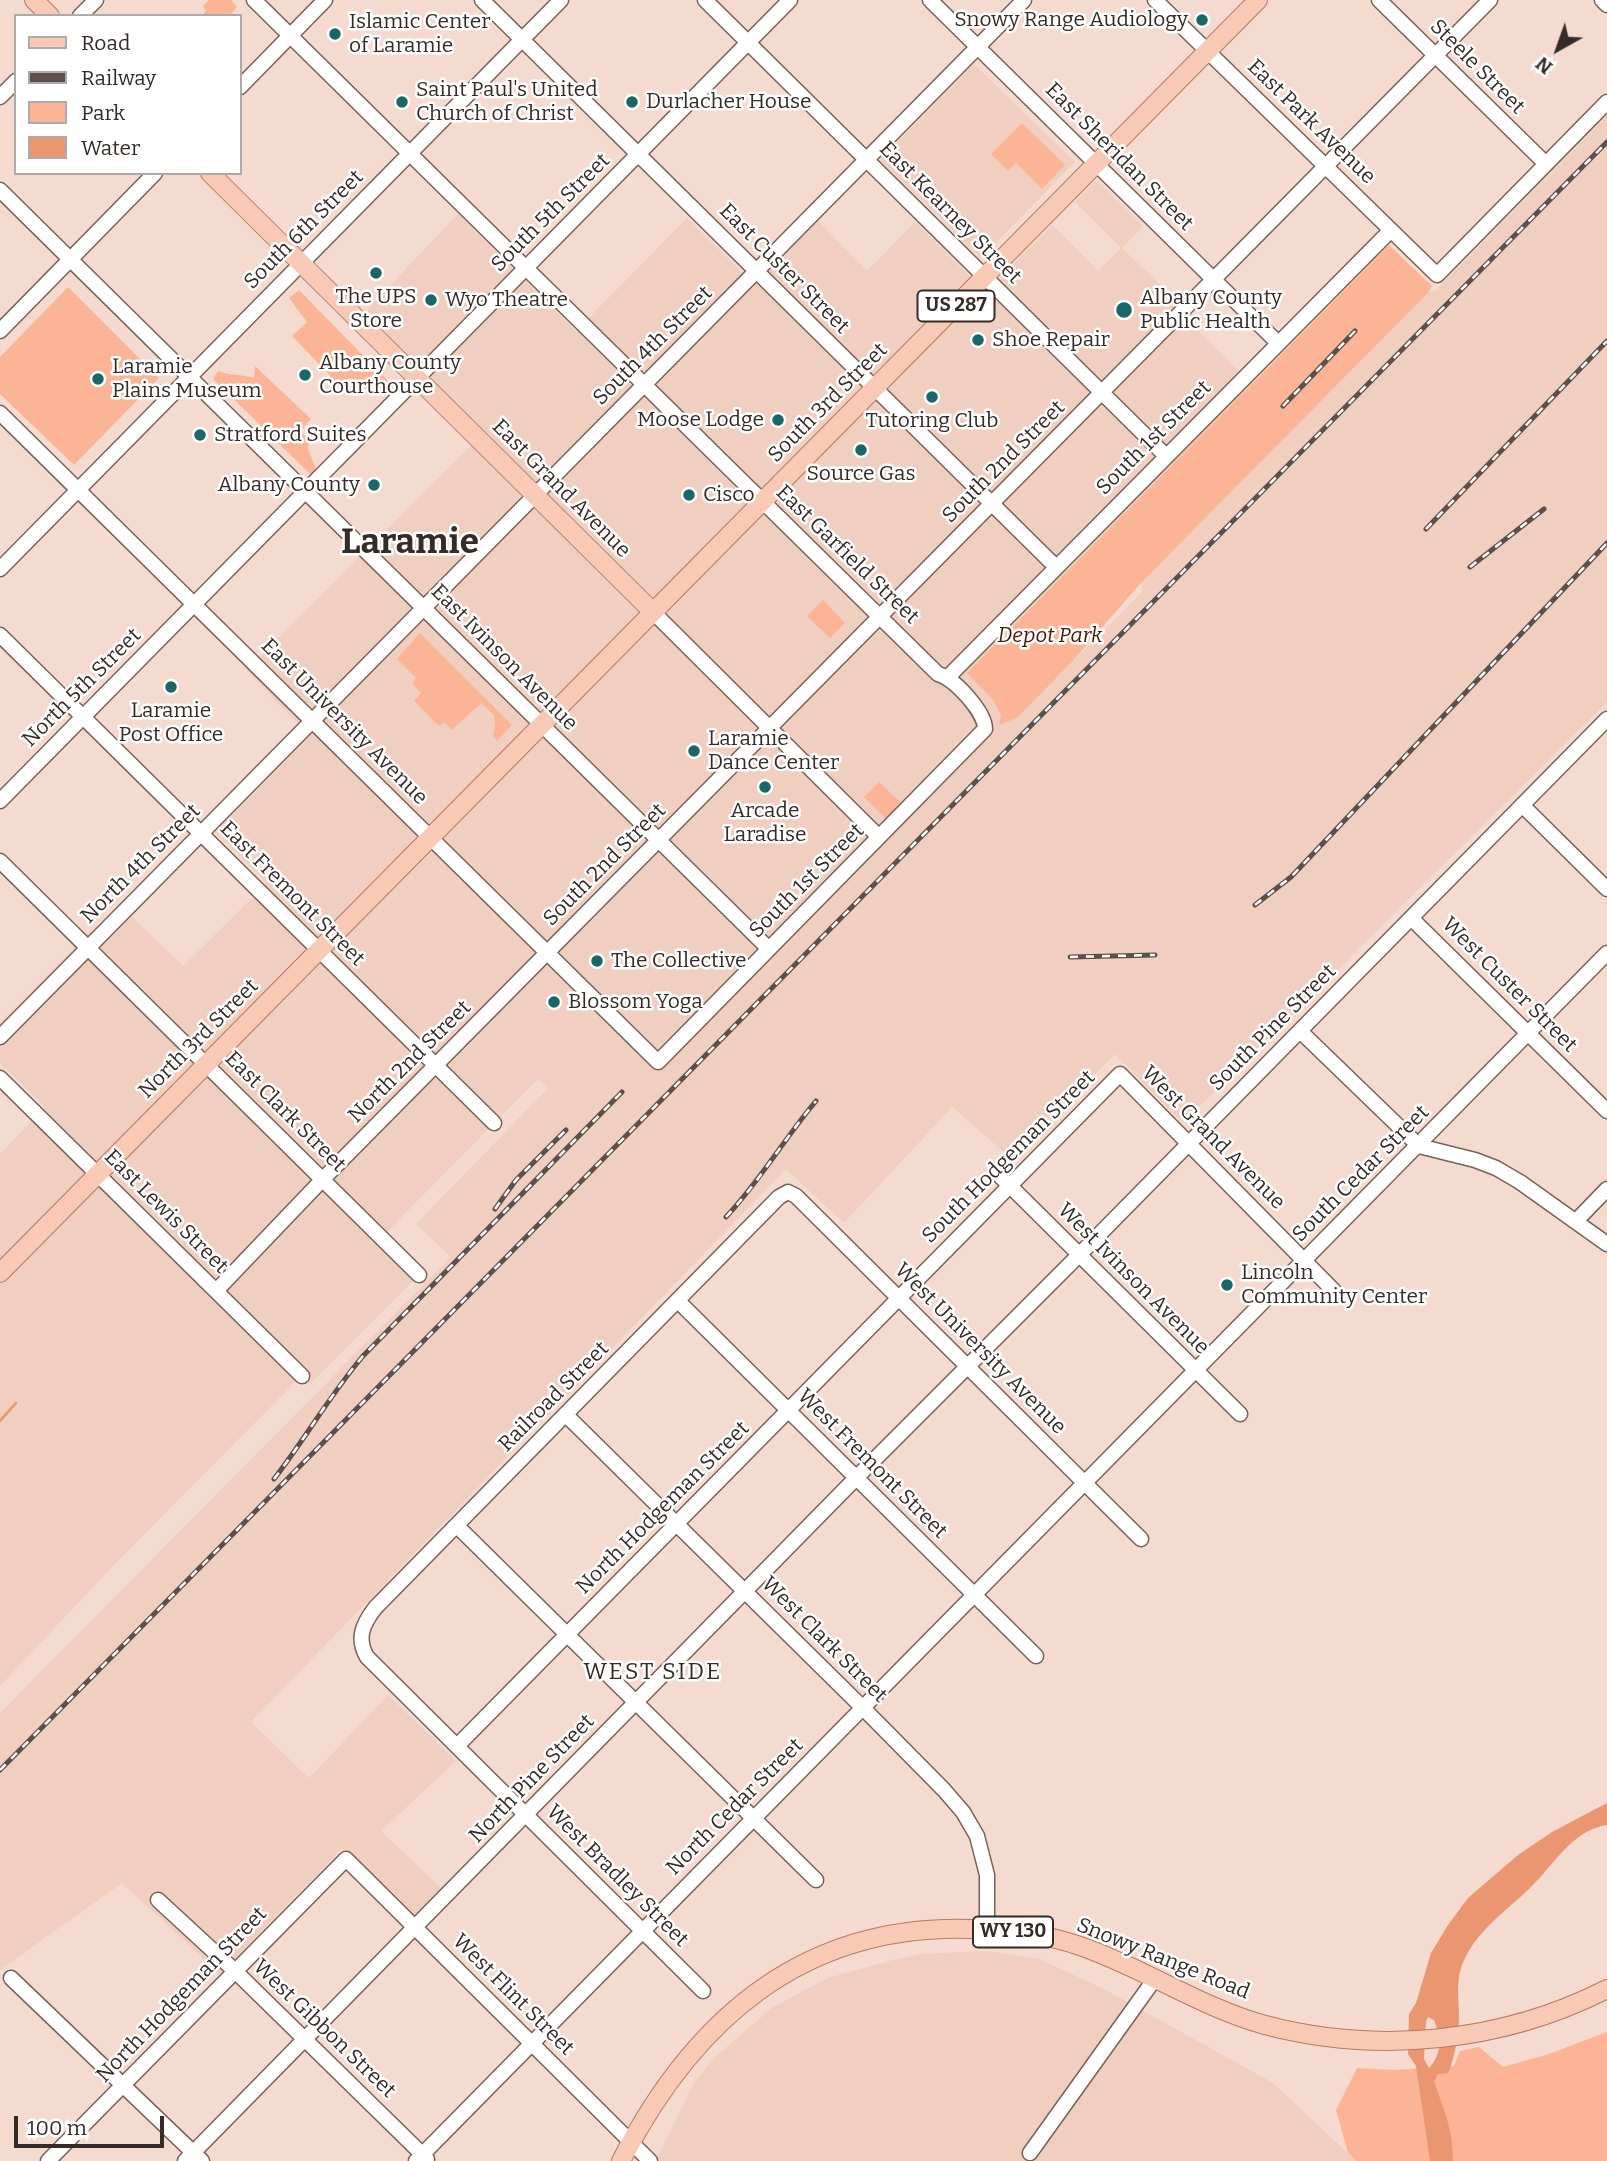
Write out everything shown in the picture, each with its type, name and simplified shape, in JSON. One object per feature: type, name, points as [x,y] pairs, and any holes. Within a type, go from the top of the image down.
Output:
[{"type":"main road","points":[[34,0],[48,14]]},
{"type":"main road","name":"South 3rd Street","points":[[430,837],[1258,0]]},
{"type":"main road","name":"East Grand Avenue","points":[[212,175],[653,612]]},
{"type":"main road","name":"North 3rd Street","points":[[0,1273],[430,837]]},
{"type":"main road","name":"Snowy Range Road","points":[[621,2161],[653,2105],[698,2045],[740,2005],[798,1965],[824,1954],[898,1933],[943,1928],[987,1929],[1078,1945],[1233,2014],[1265,2025],[1359,2040],[1396,2041],[1487,2031],[1548,2014],[1607,1989]]},
{"type":"street","points":[[82,14],[96,0]]},
{"type":"street","name":"East Garfield Street","points":[[254,0],[938,674],[948,677],[969,699],[985,722],[985,729]]},
{"type":"street","points":[[242,85],[325,0]]},
{"type":"street","name":"East Custer Street","points":[[482,0],[1056,567]]},
{"type":"street","name":"South 6th Street","points":[[0,569],[561,0]]},
{"type":"street","name":"East Kearney Street","points":[[705,0],[1166,456]]},
{"type":"street","name":"South 5th Street","points":[[194,604],[790,0]]},
{"type":"street","name":"East Sheridan Street","points":[[930,0],[1278,343]]},
{"type":"street","name":"South 4th Street","points":[[312,721],[1024,0]]},
{"type":"street","name":"East Park Avenue","points":[[1155,0],[1437,275],[1546,164]]},
{"type":"street","name":"Steele Street","points":[[1379,0],[1546,164]]},
{"type":"street","name":"South 2nd Street","points":[[548,953],[1490,0]]},
{"type":"street","points":[[1602,0],[1607,5]]},
{"type":"street","points":[[0,97],[14,83]]},
{"type":"street","points":[[1546,164],[1607,102]]},
{"type":"street","points":[[0,331],[153,175]]},
{"type":"street","name":"East Ivinson Avenue","points":[[0,190],[769,949]]},
{"type":"street","name":"South 1st Street","points":[[948,677],[1391,230]]},
{"type":"street","name":"East University Avenue","points":[[0,413],[658,1062]]},
{"type":"street","name":"North 5th Street","points":[[0,801],[194,604]]},
{"type":"street","name":"East Grand Avenue","points":[[653,612],[880,837]]},
{"type":"street","name":"East Fremont Street","points":[[0,635],[494,1123]]},
{"type":"street","name":"South Pine Street","points":[[968,1367],[1607,719]]},
{"type":"street","name":"North 4th Street","points":[[0,1037],[312,721]]},
{"type":"street","name":"South 1st Street","points":[[658,1062],[985,729]]},
{"type":"street","points":[[1522,805],[1607,889]]},
{"type":"street","name":"East Clark Street","points":[[0,861],[419,1275]]},
{"type":"street","name":"West Custer Street","points":[[1411,918],[1607,1111]]},
{"type":"street","name":"North 2nd Street","points":[[216,1291],[323,1179],[548,953]]},
{"type":"street","name":"South Cedar Street","points":[[1085,1483],[1607,953]]},
{"type":"street","points":[[1300,1031],[1419,1146],[1496,1168],[1576,1220],[1607,1244]]},
{"type":"street","name":"West Grand Avenue","points":[[1120,1074],[1335,1291]]},
{"type":"street","name":"South Hodgeman Street","points":[[899,1298],[1120,1074]]},
{"type":"street","name":"East Lewis Street","points":[[0,1078],[302,1376]]},
{"type":"street","name":"West Ivinson Avenue","points":[[996,1172],[1240,1414]]},
{"type":"street","points":[[1576,1220],[1607,1189]]},
{"type":"street","name":"West University Avenue","points":[[788,1192],[796,1196],[1141,1539]]},
{"type":"street","name":"Railroad Street","points":[[360,1639],[375,1608],[679,1302],[779,1197],[788,1192]]},
{"type":"street","name":"North Hodgeman Street","points":[[457,1746],[899,1298]]},
{"type":"street","name":"West Fremont Street","points":[[679,1302],[1036,1656]]},
{"type":"street","name":"North Pine Street","points":[[193,2158],[305,2039],[968,1367]]},
{"type":"street","name":"West Clark Street","points":[[566,1415],[944,1790],[971,1824],[977,1836],[987,1875],[987,1929]]},
{"type":"street","name":"North Cedar Street","points":[[422,2159],[532,2043],[1085,1483]]},
{"type":"street","points":[[457,1526],[816,1880]]},
{"type":"street","name":"West Bradley Street","points":[[360,1639],[367,1657],[703,1991]]},
{"type":"street","name":"North Hodgeman Street","points":[[48,2161],[346,1859]]},
{"type":"street","name":"West Flint Street","points":[[346,1859],[650,2161]]},
{"type":"street","name":"West Gibbon Street","points":[[158,1900],[305,2039],[422,2159]]},
{"type":"street","points":[[11,1978],[124,2085],[193,2158]]},
{"type":"street","points":[[1030,2153],[1154,1980]]},
{"type":"shaded area","points":[[974,64],[1075,162],[981,258],[880,160]]},
{"type":"shaded area","points":[[1607,116],[1607,702],[1183,1123],[1115,1054],[1012,1159],[952,1107],[844,1223],[786,1169],[251,1722],[309,1778],[388,1695],[456,1761],[381,1831],[444,1891],[416,1920],[342,1848],[220,1974],[122,1883],[0,1970],[0,1713],[451,1257],[416,1224],[548,1088],[538,1079],[382,1237],[419,1275],[310,1384],[301,1376],[113,1566],[0,1686],[0,1154],[45,1107],[0,1063],[0,1023],[91,931],[105,944],[132,917],[183,966],[267,883],[216,832],[310,736],[246,670],[485,432],[364,313],[458,214],[576,331],[687,218],[754,284],[818,221],[867,271],[915,222],[986,292],[1052,225],[1098,271],[1121,248],[1075,202],[1097,180],[1143,226],[1122,248],[1192,315],[1187,320],[1252,384],[967,673],[993,700],[1002,715],[999,724],[1017,718],[1141,593],[1143,589],[1140,584]]},
{"type":"shaded area","points":[[987,1951],[1039,1959],[1102,1988],[1273,2083],[1356,2161],[656,2161],[693,2084],[714,2058],[773,2007],[828,1978],[893,1960],[922,1954]]},
{"type":"green space","points":[[209,0],[231,0],[237,7],[231,14],[204,14],[206,11],[203,6]]},
{"type":"green space","points":[[1022,123],[1065,165],[1042,189],[1016,163],[1008,171],[991,154]]},
{"type":"green space","name":"Depot Park","points":[[1389,245],[1432,286],[1429,292],[1140,584],[1071,663],[1017,718],[999,725],[1001,715],[993,700],[967,673]]},
{"type":"green space","points":[[68,287],[159,378],[74,465],[0,394],[0,357]]},
{"type":"green space","points":[[299,290],[392,385],[384,393],[375,385],[360,387],[358,380],[349,378],[340,386],[292,336],[307,322],[289,298]]},
{"type":"green space","points":[[255,366],[311,419],[301,430],[309,442],[308,449],[316,469],[311,475],[213,379],[218,371],[254,378]]},
{"type":"green space","points":[[823,600],[845,623],[830,638],[807,616]]},
{"type":"green space","points":[[420,633],[512,725],[497,741],[493,736],[494,715],[481,703],[452,730],[445,722],[439,726],[414,701],[421,693],[412,683],[416,678],[397,659]]},
{"type":"green space","points":[[879,782],[902,804],[886,819],[864,797]]},
{"type":"green space","points":[[1607,2032],[1607,2161],[1356,2161],[1348,2153],[1336,2110],[1357,2068],[1394,2070],[1454,2066],[1460,2051],[1479,2047],[1503,2067],[1549,2054]]},
{"type":"water","points":[[1607,1803],[1607,1825],[1595,1828],[1573,1841],[1530,1888],[1491,1924],[1466,1955],[1459,1980],[1459,2023],[1455,2053],[1448,2073],[1438,2074],[1434,2081],[1450,2129],[1453,2161],[1430,2161],[1416,2066],[1408,2054],[1409,2014],[1416,2003],[1431,1953],[1468,1898],[1518,1855],[1552,1832]],"holes":[[[1428,2017],[1434,2020],[1439,2045],[1437,2057],[1429,2068],[1424,2059],[1426,2021]]]},
{"type":"waterway","points":[[0,1421],[16,1403]]},
{"type":"railway","points":[[0,1770],[1607,142]]},
{"type":"railway","points":[[1283,406],[1355,331]]},
{"type":"railway","points":[[1426,529],[1607,341]]},
{"type":"railway","points":[[1470,567],[1544,509]]},
{"type":"railway","points":[[1255,905],[1291,877],[1607,543]]},
{"type":"railway","points":[[1070,957],[1155,955]]},
{"type":"railway","points":[[274,1479],[363,1356],[622,1092]]},
{"type":"railway","points":[[726,1217],[816,1101]]},
{"type":"railway","points":[[495,1209],[516,1180],[566,1130]]},
{"type":"place","name":"Snowy Range Audiology","points":[[1202,20]]},
{"type":"place","name":"Islamic Center of Laramie","points":[[335,34]]},
{"type":"place","name":"Saint Paul's United Church of Christ","points":[[402,102]]},
{"type":"place","name":"Durlacher House","points":[[632,102]]},
{"type":"place","name":"The UPS Store","points":[[376,273]]},
{"type":"place","name":"Wyo Theatre","points":[[431,300]]},
{"type":"place","name":"Albany County Public Health","points":[[1124,310]]},
{"type":"place","name":"Shoe Repair","points":[[978,340]]},
{"type":"place","name":"Albany County Courthouse","points":[[305,375]]},
{"type":"place","name":"Laramie Plains Museum","points":[[98,379]]},
{"type":"place","name":"Tutoring Club","points":[[932,397]]},
{"type":"place","name":"Moose Lodge","points":[[778,420]]},
{"type":"place","name":"Stratford Suites","points":[[200,435]]},
{"type":"place","name":"Source Gas","points":[[861,450]]},
{"type":"place","name":"Albany County","points":[[374,485]]},
{"type":"place","name":"Cisco","points":[[689,495]]},
{"type":"place","name":"Laramie Post Office","points":[[171,687]]},
{"type":"place","name":"Laramie Dance Center","points":[[694,751]]},
{"type":"place","name":"Arcade Laradise","points":[[765,787]]},
{"type":"place","name":"The Collective","points":[[597,961]]},
{"type":"place","name":"Blossom Yoga","points":[[554,1002]]},
{"type":"place","name":"Lincoln Community Center","points":[[1227,1285]]},
{"type":"district","name":"Laramie","points":[[410,543]]},
{"type":"district","name":"WEST SIDE","points":[[653,1673]]}]
